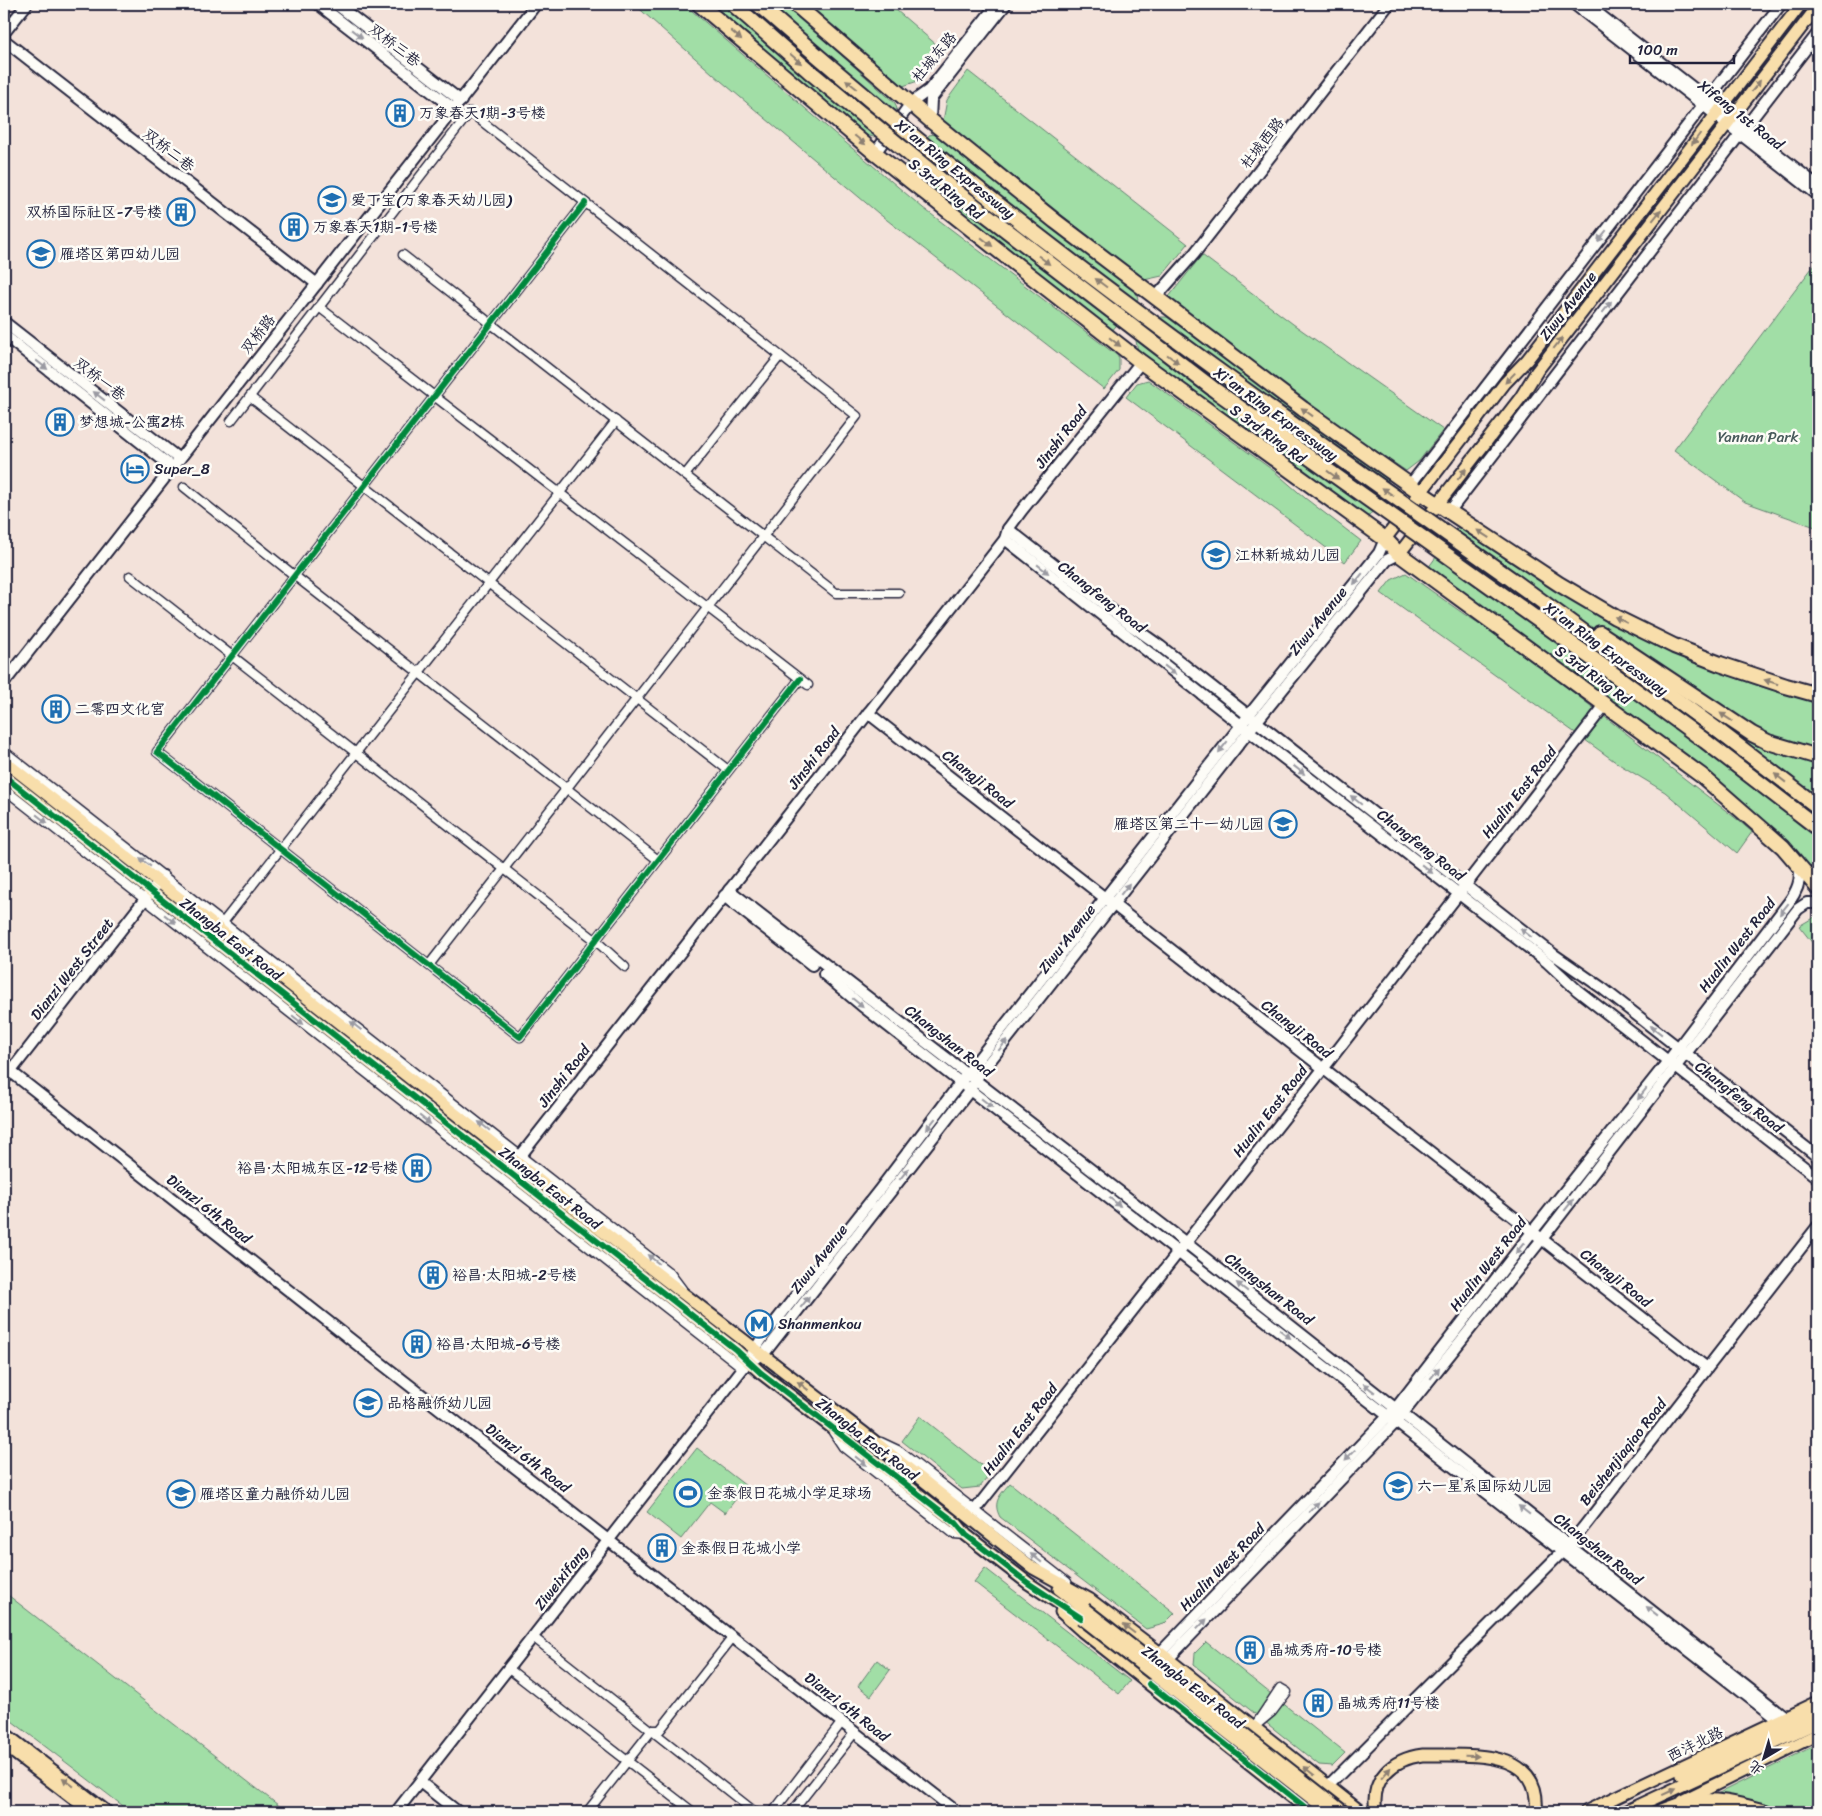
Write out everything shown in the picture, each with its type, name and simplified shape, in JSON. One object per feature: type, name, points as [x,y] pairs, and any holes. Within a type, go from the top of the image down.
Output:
[{"type":"highway","name":"S 3rd Ring Rd","points":[[699,4],[875,153],[1141,362],[1385,539],[1399,554],[1702,776],[1783,847],[1818,888]]},
{"type":"highway","name":"Xi'an Ring Expressway","points":[[733,4],[941,180],[1216,391],[1586,654],[1705,741],[1818,828]]},
{"type":"highway","name":"Xi'an Ring Expressway","points":[[758,4],[819,58],[985,194],[1085,271],[1287,421],[1514,581],[1716,729],[1818,807]]},
{"type":"highway","points":[[794,4],[930,120],[1055,221],[1303,409],[1415,489],[1559,584],[1615,617],[1674,646],[1720,664],[1767,681],[1818,695]]},
{"type":"highway","points":[[1514,581],[1609,639],[1752,734],[1768,742],[1818,757]]},
{"type":"highway","points":[[1661,1812],[1688,1803],[1702,1802],[1735,1804],[1766,1812]]},
{"type":"main road","name":"Ziwu Avenue","points":[[1385,539],[1415,489],[1505,383],[1527,360],[1801,4]]},
{"type":"main road","name":"Ziwu Avenue","points":[[1399,554],[1444,508],[1537,371],[1818,6]]},
{"type":"main road","name":"Zhangba East Road","points":[[4,761],[161,879],[515,1163],[670,1284],[686,1294],[864,1434],[969,1512],[1033,1568],[1344,1812]]},
{"type":"main road","name":"Zhangba East Road","points":[[4,776],[148,896],[515,1163],[745,1365],[761,1373],[956,1523],[966,1535],[1028,1583],[1085,1609],[1164,1656],[1361,1812]]},
{"type":"main road","points":[[1028,1583],[1082,1631],[1309,1810]]},
{"type":"main road","name":"Zhangba East Road","points":[[1085,1609],[1329,1812]]},
{"type":"main road","points":[[1603,1812],[1817,1704]]},
{"type":"main road","name":"西沣北路","points":[[1584,1812],[1618,1798],[1782,1718],[1817,1704]]},
{"type":"main road","points":[[1625,1812],[1818,1722]]},
{"type":"main road","points":[[4,1733],[106,1812]]},
{"type":"main road","points":[[1661,1812],[1818,1734]]},
{"type":"main road","points":[[4,1745],[90,1812]]},
{"type":"main road","points":[[1376,1812],[1374,1802],[1377,1789],[1385,1773],[1398,1762],[1423,1755],[1493,1757],[1510,1762],[1522,1770],[1532,1783],[1538,1800],[1536,1812]]},
{"type":"street","points":[[4,33],[27,4]]},
{"type":"street","name":"双桥三巷","points":[[318,4],[454,109]]},
{"type":"street","name":"双桥三巷","points":[[336,4],[461,100]]},
{"type":"street","name":"双桥路","points":[[4,684],[536,4]]},
{"type":"street","name":"杜城东路","points":[[875,153],[912,103],[930,90],[997,4]]},
{"type":"street","name":"杜城东路","points":[[930,120],[931,99],[1006,4]]},
{"type":"street","name":"杜城西路","points":[[1155,298],[1194,254],[1390,4]]},
{"type":"street","name":"Xifeng 1st Road","points":[[1574,4],[1818,186]]},
{"type":"street","name":"Xifeng 1st Road","points":[[1586,4],[1705,102]]},
{"type":"street","points":[[1415,489],[1705,102],[1781,4]]},
{"type":"street","points":[[1444,508],[1743,131],[1818,33]]},
{"type":"street","name":"双桥二巷","points":[[4,40],[317,284]]},
{"type":"street","points":[[231,421],[470,112],[857,416],[429,965]]},
{"type":"street","name":"Xifeng 1st Road","points":[[1743,131],[1818,195]]},
{"type":"street","points":[[585,203],[157,752],[520,1037],[800,679]]},
{"type":"street","points":[[403,255],[490,325],[836,593],[899,593]]},
{"type":"street","points":[[319,307],[709,607],[808,686]]},
{"type":"street","name":"双桥一巷","points":[[4,322],[175,463]]},
{"type":"street","name":"双桥一巷","points":[[4,335],[175,463]]},
{"type":"street","points":[[686,475],[780,356]]},
{"type":"street","name":"Jinshi Road","points":[[515,1163],[1141,362]]},
{"type":"street","points":[[250,397],[728,770]]},
{"type":"street","points":[[220,926],[616,421]]},
{"type":"street","points":[[184,488],[658,860]]},
{"type":"street","name":"Changfeng Road","points":[[1006,534],[1253,718],[1462,890],[1577,990],[1818,1178]]},
{"type":"street","name":"Changfeng Road","points":[[1006,534],[1245,728],[1677,1047],[1818,1157]]},
{"type":"street","name":"Ziwu Avenue","points":[[745,1365],[759,1352],[1253,718],[1379,553],[1385,539]]},
{"type":"street","name":"Ziwu Avenue","points":[[1253,718],[1387,560],[1399,554]]},
{"type":"street","points":[[130,576],[595,940],[625,967]]},
{"type":"street","name":"Hualin East Road","points":[[969,1512],[1179,1252],[1606,705]]},
{"type":"street","name":"Changji Road","points":[[868,712],[1707,1368]]},
{"type":"street","name":"Zhangba East Road","points":[[4,751],[161,879]]},
{"type":"street","name":"Zhangba East Road","points":[[4,789],[148,896],[745,1365]]},
{"type":"street","name":"Hualin West Road","points":[[1164,1656],[1396,1415],[1542,1239],[1672,1064],[1677,1047],[1793,897],[1800,878],[1798,865]]},
{"type":"street","name":"Dianzi West Street","points":[[7,1076],[161,879]]},
{"type":"street","name":"Changshan Road","points":[[726,893],[867,996],[1186,1243],[1396,1415],[1782,1718]]},
{"type":"street","name":"Changshan Road","points":[[726,893],[966,1086],[1179,1252],[1396,1415]]},
{"type":"street","name":"Hualin West Road","points":[[1396,1415],[1532,1232],[1672,1064],[1686,1054],[1798,909],[1807,903],[1818,903]]},
{"type":"street","name":"Dianzi 6th Road","points":[[7,1076],[610,1540],[957,1812]]},
{"type":"street","name":"Beishenjiaqiao Road","points":[[1309,1810],[1328,1786],[1565,1548],[1818,1226]]},
{"type":"street","name":"Ziweixifang","points":[[396,1812],[745,1365]]},
{"type":"street","name":"Zhangba East Road","points":[[829,1426],[843,1447],[954,1534],[966,1535]]},
{"type":"street","points":[[956,1523],[969,1512]]},
{"type":"street","name":"Zhangba East Road","points":[[969,1512],[1085,1609]]},
{"type":"street","points":[[533,1637],[755,1812]]},
{"type":"street","points":[[652,1730],[660,1730],[733,1637]]},
{"type":"street","points":[[509,1669],[693,1812]]},
{"type":"street","points":[[1280,1688],[1287,1692],[1272,1712],[1254,1727],[1280,1688]]},
{"type":"street","points":[[773,1812],[842,1722]]},
{"type":"street","points":[[587,1812],[652,1730]]},
{"type":"street","points":[[792,1812],[855,1732]]},
{"type":"street","points":[[420,1782],[458,1812]]},
{"type":"green space","points":[[634,4],[684,4],[923,208],[1119,357],[1119,370],[1104,389],[878,213],[721,81]]},
{"type":"green space","points":[[708,4],[784,4],[895,103],[897,109],[874,137],[861,134]]},
{"type":"green space","points":[[806,4],[889,4],[945,52],[921,80],[903,86]]},
{"type":"green space","points":[[968,71],[1188,244],[1162,276],[1144,280],[943,121],[947,100]]},
{"type":"green space","points":[[935,134],[1136,292],[1138,299],[1111,332],[902,169],[929,135]]},
{"type":"green space","points":[[1202,255],[1293,324],[1443,430],[1419,461],[1406,471],[1321,413],[1168,298]]},
{"type":"green space","name":"Yannan Park","points":[[1818,260],[1818,528],[1745,502],[1674,450]]},
{"type":"green space","points":[[1154,317],[1167,317],[1387,478],[1389,488],[1369,516],[1361,515],[1138,351],[1136,341]]},
{"type":"green space","points":[[1148,380],[1274,471],[1305,498],[1361,541],[1345,562],[1126,397],[1137,383]]},
{"type":"green space","points":[[1458,527],[1566,597],[1626,631],[1688,660],[1752,684],[1818,703],[1818,878],[1785,845],[1428,568]]},
{"type":"green space","points":[[1406,573],[1464,614],[1503,638],[1738,820],[1752,832],[1737,853],[1665,792],[1617,763],[1381,593],[1391,580]]},
{"type":"green space","points":[[1818,915],[1818,950],[1799,926]]},
{"type":"green space","points":[[920,1416],[991,1473],[980,1487],[962,1489],[902,1441]]},
{"type":"green space","points":[[697,1448],[746,1486],[725,1513],[710,1502],[681,1539],[647,1512]]},
{"type":"green space","points":[[1010,1483],[1175,1613],[1164,1624],[1146,1629],[1000,1517],[997,1507],[998,1499]]},
{"type":"green space","points":[[985,1568],[1130,1681],[1119,1694],[974,1582]]},
{"type":"green space","points":[[4,1592],[287,1812],[131,1812],[4,1715]]},
{"type":"green space","points":[[1206,1642],[1345,1753],[1332,1766],[1319,1765],[1194,1665],[1195,1653]]},
{"type":"green space","points":[[877,1660],[890,1670],[871,1696],[858,1686]]},
{"type":"green space","points":[[1818,1744],[1818,1812],[1780,1812],[1715,1795]]},
{"type":"cycle path","points":[[585,203],[157,752],[520,1037],[800,679]]},
{"type":"cycle path","points":[[4,776],[736,1350],[761,1373],[956,1523],[966,1535],[1028,1583],[1081,1618]]},
{"type":"cycle path","points":[[1149,1684],[1311,1812]]},
{"type":"place","name":"万象春天1期-3号楼","points":[[400,113]]},
{"type":"place","name":"爱丁宝(万象春天幼儿园)","points":[[332,200]]},
{"type":"place","name":"双桥国际社区-7号楼","points":[[181,212]]},
{"type":"place","name":"万象春天1期-1号楼","points":[[294,227]]},
{"type":"place","name":"雁塔区第四幼儿园","points":[[41,254]]},
{"type":"place","name":"梦想城-公寓2栋","points":[[60,422]]},
{"type":"place","name":"Super_8","points":[[135,469]]},
{"type":"place","name":"江林新城幼儿园","points":[[1216,555]]},
{"type":"place","name":"二零四文化宫","points":[[56,709]]},
{"type":"place","name":"雁塔区第二十一幼儿园","points":[[1283,824]]},
{"type":"place","name":"裕昌·太阳城东区-12号楼","points":[[417,1168]]},
{"type":"place","name":"裕昌·太阳城-2号楼","points":[[433,1275]]},
{"type":"place","name":"Shanmenkou","points":[[759,1324]]},
{"type":"place","name":"裕昌·太阳城-6号楼","points":[[417,1344]]},
{"type":"place","name":"品格融侨幼儿园","points":[[368,1403]]},
{"type":"place","name":"六一星系国际幼儿园","points":[[1398,1486]]},
{"type":"place","name":"金泰假日花城小学足球场","points":[[688,1493]]},
{"type":"place","name":"雁塔区童力融侨幼儿园","points":[[181,1494]]},
{"type":"place","name":"金泰假日花城小学","points":[[662,1548]]},
{"type":"place","name":"晶城秀府-10号楼","points":[[1250,1650]]},
{"type":"place","name":"晶城秀府11号楼","points":[[1318,1703]]}]
